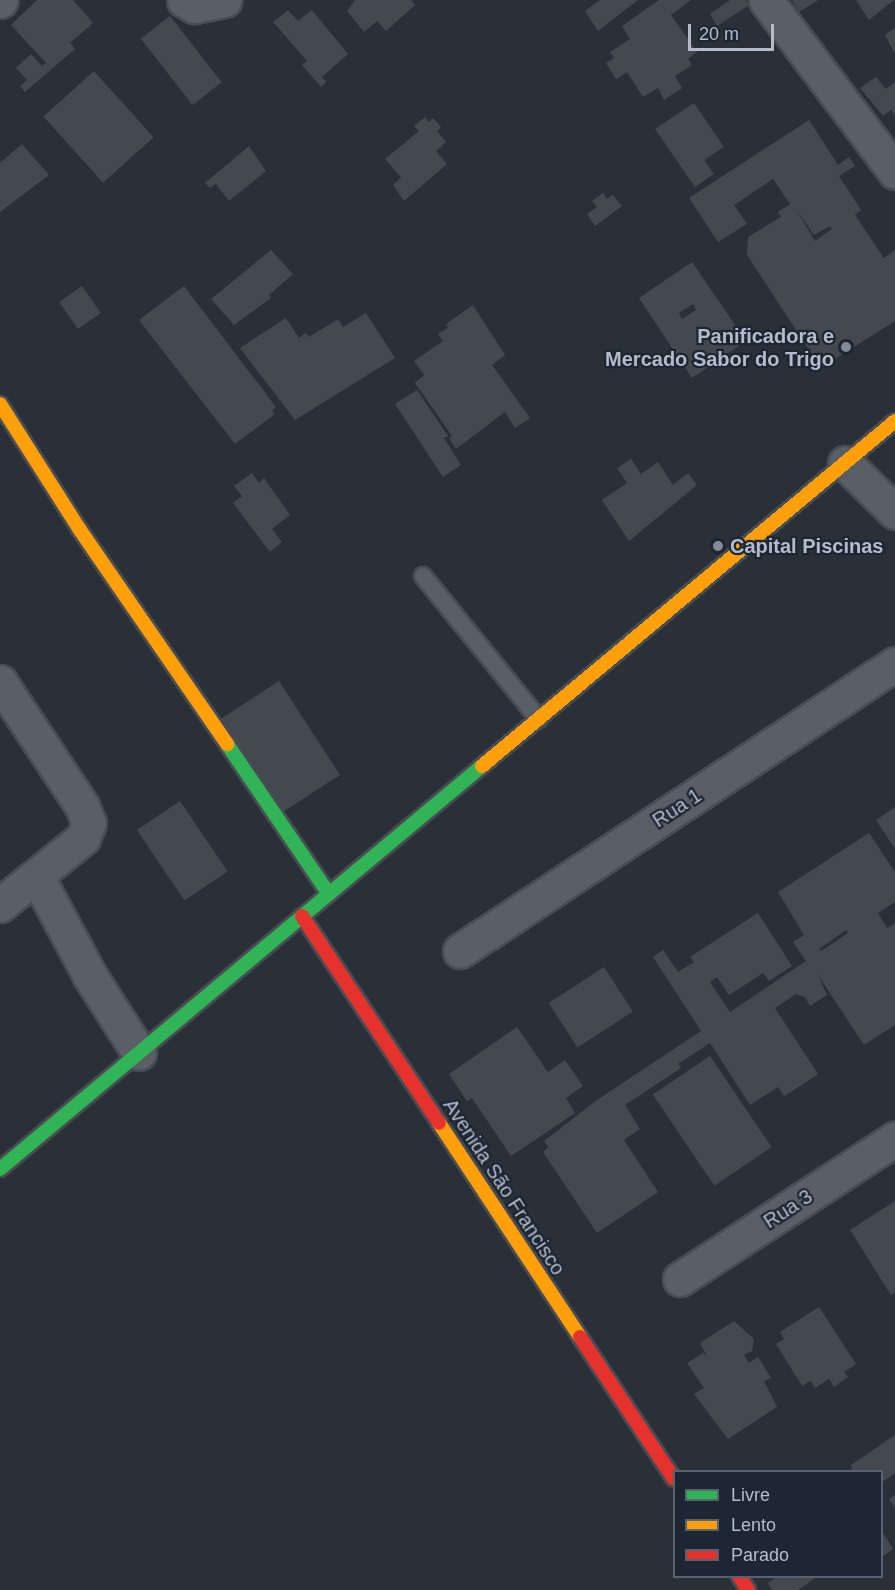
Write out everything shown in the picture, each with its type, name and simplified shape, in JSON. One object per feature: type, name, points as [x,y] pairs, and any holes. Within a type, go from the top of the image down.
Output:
[{"type":"street","points":[[184,0],[194,6],[224,0]]},
{"type":"street","points":[[766,0],[895,172]]},
{"type":"street","points":[[0,404],[80,530],[330,894]]},
{"type":"street","points":[[0,1168],[895,421]]},
{"type":"street","points":[[845,463],[895,512]]},
{"type":"street","name":"Rua 1","points":[[460,951],[895,664]]},
{"type":"street","points":[[0,681],[82,806],[89,823],[83,838],[0,905]]},
{"type":"street","points":[[36,877],[90,976],[139,1053]]},
{"type":"street","name":"Avenida São Francisco","points":[[302,916],[673,1476]]},
{"type":"street","name":"Rua 3","points":[[680,1279],[895,1139]]},
{"type":"lane","points":[[423,576],[539,719]]},
{"type":"building","points":[[37,0],[73,0],[93,23],[70,43],[75,49],[25,92],[20,86],[27,80],[16,68],[31,54],[42,66],[46,63],[11,25]]},
{"type":"building","points":[[355,0],[411,0],[415,5],[386,31],[377,21],[364,32],[347,11]]},
{"type":"building","points":[[600,0],[638,0],[598,31],[585,11]]},
{"type":"building","points":[[659,0],[691,0],[671,15],[697,52],[688,59],[692,65],[675,76],[682,88],[664,100],[658,88],[643,97],[627,72],[616,79],[606,63],[614,58],[610,52],[630,39],[622,26]]},
{"type":"building","points":[[730,0],[746,0],[749,5],[717,26],[710,14]]},
{"type":"building","points":[[792,0],[818,0],[799,12]]},
{"type":"building","points":[[856,0],[894,0],[869,20]]},
{"type":"building","points":[[288,10],[298,21],[312,10],[348,54],[322,77],[326,82],[321,87],[302,65],[307,61],[273,22]]},
{"type":"building","points":[[170,16],[222,82],[193,105],[141,39]]},
{"type":"building","points":[[895,28],[895,54],[885,35]]},
{"type":"building","points":[[94,71],[154,137],[103,183],[43,117]]},
{"type":"building","points":[[876,77],[886,89],[895,82],[895,116],[891,110],[883,116],[860,88]]},
{"type":"building","points":[[694,103],[724,147],[704,160],[714,174],[695,187],[655,129]]},
{"type":"building","points":[[425,117],[429,122],[433,118],[441,127],[437,131],[446,142],[436,151],[447,164],[404,201],[393,185],[401,177],[385,159],[419,131],[414,126]]},
{"type":"building","points":[[809,120],[838,165],[849,157],[855,166],[839,176],[861,210],[855,215],[884,258],[895,250],[895,321],[821,368],[747,255],[748,237],[781,217],[778,212],[790,204],[773,179],[734,205],[747,224],[718,242],[689,198]],"holes":[[[796,209],[814,235],[830,226],[832,229],[815,241]]]},
{"type":"building","points":[[22,144],[49,175],[0,212],[0,163]]},
{"type":"building","points":[[249,146],[266,171],[229,201],[216,184],[210,188],[205,183]]},
{"type":"building","points":[[603,193],[607,199],[613,195],[622,206],[595,226],[587,214],[597,207],[592,201]]},
{"type":"building","points":[[271,250],[293,274],[269,295],[271,298],[234,325],[211,299]]},
{"type":"building","points":[[692,262],[746,341],[692,378],[639,298]],"holes":[[[693,304],[696,310],[682,319],[679,313]]]},
{"type":"building","points":[[82,286],[101,313],[78,329],[59,302]]},
{"type":"building","points":[[184,286],[276,407],[272,411],[275,414],[235,444],[139,320]]},
{"type":"building","points":[[473,305],[505,355],[492,365],[530,418],[515,428],[505,412],[456,449],[449,438],[452,436],[415,383],[424,375],[414,361],[443,341],[438,334],[448,328],[446,324]]},
{"type":"building","points":[[366,313],[395,358],[295,420],[240,348],[286,318],[299,338],[306,333],[309,337],[338,319],[343,327]]},
{"type":"building","points":[[417,390],[448,436],[444,438],[461,465],[443,477],[395,404]]},
{"type":"building","points":[[631,459],[641,474],[658,462],[673,485],[688,473],[697,485],[629,541],[602,500],[627,483],[617,468]]},
{"type":"building","points":[[252,473],[259,483],[264,478],[290,515],[272,529],[282,542],[270,552],[233,503],[242,496],[234,486]]},
{"type":"building","points":[[279,681],[340,775],[280,814],[219,720]]},
{"type":"building","points":[[180,801],[228,871],[184,901],[137,830]]},
{"type":"building","points":[[895,807],[895,849],[876,820]]},
{"type":"building","points":[[869,833],[895,872],[895,902],[878,913],[887,928],[895,923],[895,1025],[864,1045],[818,975],[827,995],[810,1006],[805,997],[796,994],[775,1008],[818,1074],[794,1090],[784,1096],[778,1087],[750,1105],[710,1043],[678,1064],[681,1068],[625,1105],[640,1129],[624,1140],[658,1192],[597,1233],[543,1152],[548,1147],[544,1141],[597,1100],[701,1031],[653,957],[663,950],[678,972],[694,962],[690,957],[758,913],[792,966],[769,981],[763,973],[729,995],[717,977],[710,982],[730,1012],[806,961],[793,942],[804,935],[778,892]],"holes":[[[846,930],[848,933],[821,951],[819,949]]]},
{"type":"building","points":[[604,967],[633,1011],[578,1047],[549,1003]]},
{"type":"building","points":[[517,1027],[548,1072],[565,1060],[583,1086],[566,1098],[575,1113],[511,1156],[472,1098],[467,1101],[449,1074]]},
{"type":"building","points":[[710,1056],[772,1147],[714,1186],[653,1095]]},
{"type":"building","points":[[895,1201],[895,1292],[891,1295],[850,1230]]},
{"type":"building","points":[[819,1307],[856,1364],[844,1372],[848,1377],[834,1387],[829,1379],[815,1388],[811,1381],[802,1386],[776,1344],[784,1339],[780,1332]]},
{"type":"building","points":[[734,1321],[754,1339],[752,1351],[744,1355],[749,1363],[758,1357],[771,1378],[764,1381],[777,1407],[728,1439],[694,1394],[704,1388],[687,1363],[703,1353],[707,1356],[700,1343]]},
{"type":"building","points":[[895,1435],[895,1473],[883,1481],[883,1470],[852,1470],[851,1465]]},
{"type":"building","points":[[895,1495],[895,1508],[889,1499]]},
{"type":"building","points":[[883,1533],[893,1549],[883,1556]]},
{"type":"building","points":[[775,1578],[815,1578],[798,1590],[772,1590],[768,1583]]},
{"type":"traffic: fast","points":[[227,744],[329,894]]},
{"type":"traffic: fast","points":[[0,1169],[482,766]]},
{"type":"traffic: slow","points":[[0,404],[80,530],[227,744]]},
{"type":"traffic: slow","points":[[482,766],[895,421]]},
{"type":"traffic: slow","points":[[439,1123],[580,1337]]},
{"type":"traffic: jam","points":[[302,916],[439,1123]]},
{"type":"traffic: jam","points":[[580,1337],[673,1477]]},
{"type":"traffic: jam","points":[[740,1578],[748,1590]]},
{"type":"place","name":"Panificadora e Mercado Sabor do Trigo","points":[[846,347]]},
{"type":"place","name":"Capital Piscinas","points":[[718,546]]}]
